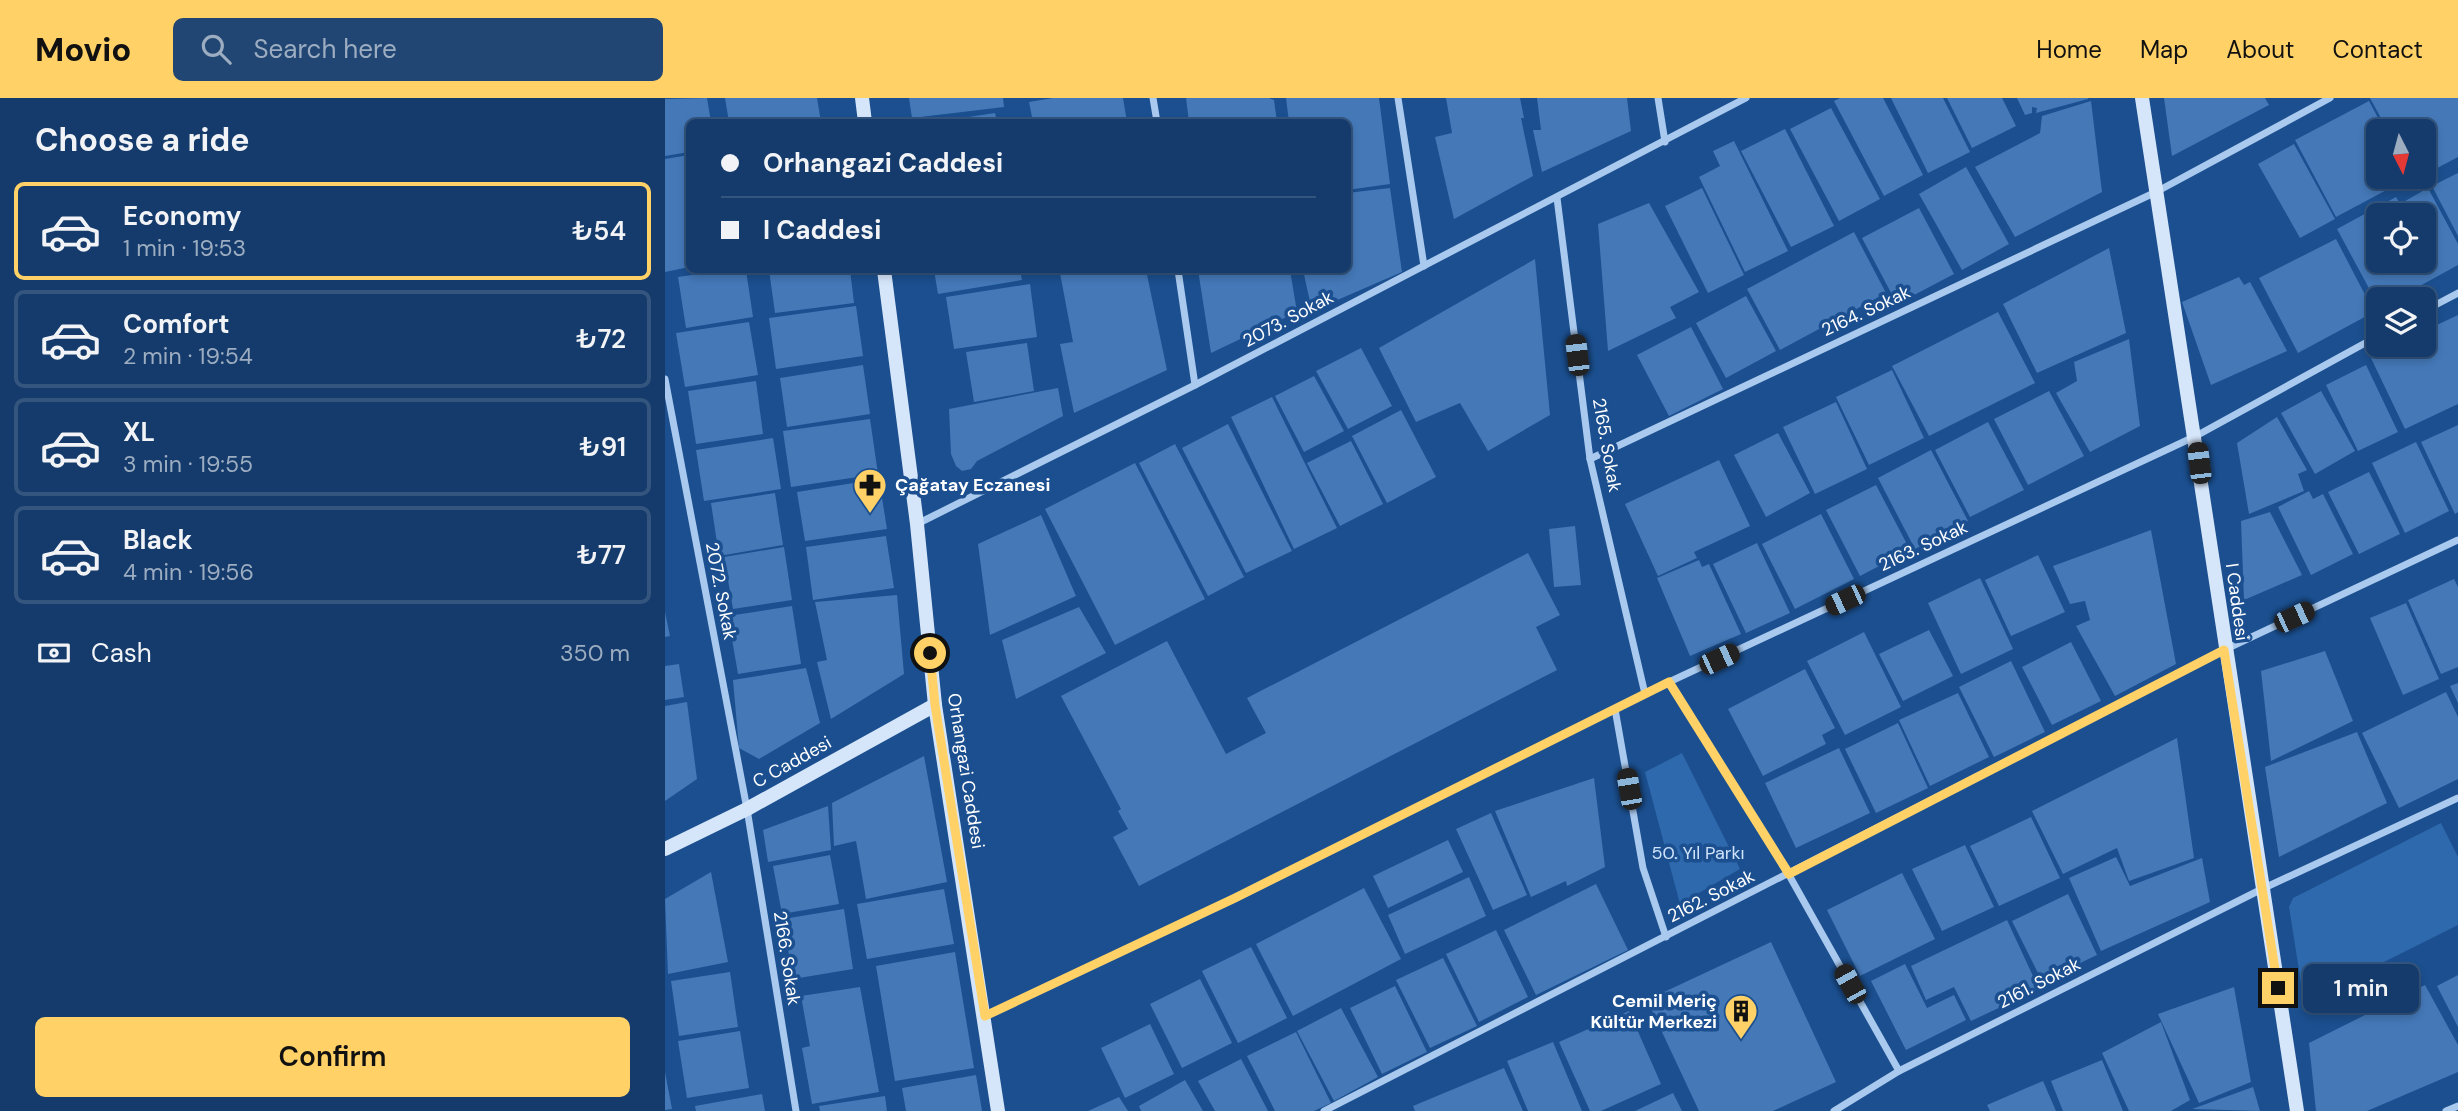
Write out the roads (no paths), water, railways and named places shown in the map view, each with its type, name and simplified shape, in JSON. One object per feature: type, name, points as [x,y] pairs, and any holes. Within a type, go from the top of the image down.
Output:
[{"type":"street","points":[[862,98],[865,119]]},
{"type":"street","points":[[1153,98],[1156,119]]},
{"type":"street","points":[[1398,98],[1424,266]]},
{"type":"street","points":[[1658,98],[1665,142]]},
{"type":"street","name":"2073. Sokak","points":[[917,524],[1195,385],[1746,98]]},
{"type":"street","name":"I Caddesi","points":[[2142,98],[2196,436],[2224,650],[2297,1111]]},
{"type":"street","name":"2164. Sokak","points":[[1590,459],[2155,192],[2330,98]]},
{"type":"street","name":"2165. Sokak","points":[[1557,198],[1590,459],[1645,694]]},
{"type":"street","name":"Orhangazi Caddesi","points":[[884,273],[917,524],[935,705],[998,1111]]},
{"type":"street","points":[[1178,273],[1195,385]]},
{"type":"street","points":[[2436,305],[2458,293]]},
{"type":"street","name":"2163. Sokak","points":[[985,1016],[1235,898],[1669,682],[2196,436],[2366,343]]},
{"type":"street","name":"2072. Sokak","points":[[665,379],[747,809]]},
{"type":"street","name":"2162. Sokak","points":[[1324,1111],[2224,650],[2458,540]]},
{"type":"street","points":[[1669,682],[1789,874],[1899,1071]]},
{"type":"street","name":"C Caddesi","points":[[665,849],[747,809],[935,705]]},
{"type":"street","points":[[1615,709],[1643,868],[1666,937]]},
{"type":"street","name":"2161. Sokak","points":[[1834,1111],[1899,1071],[2262,889],[2458,798]]},
{"type":"street","name":"2166. Sokak","points":[[747,809],[796,1111]]},
{"type":"street","points":[[2446,1111],[2458,1105]]},
{"type":"place","name":"Çağatay Eczanesi","points":[[870,515]]},
{"type":"place","name":"Cemil Meriç Kültür Merkezi","points":[[1741,1041]]},
{"type":"park label","name":"50. Yıl Parkı","points":[[1698,853]]}]
